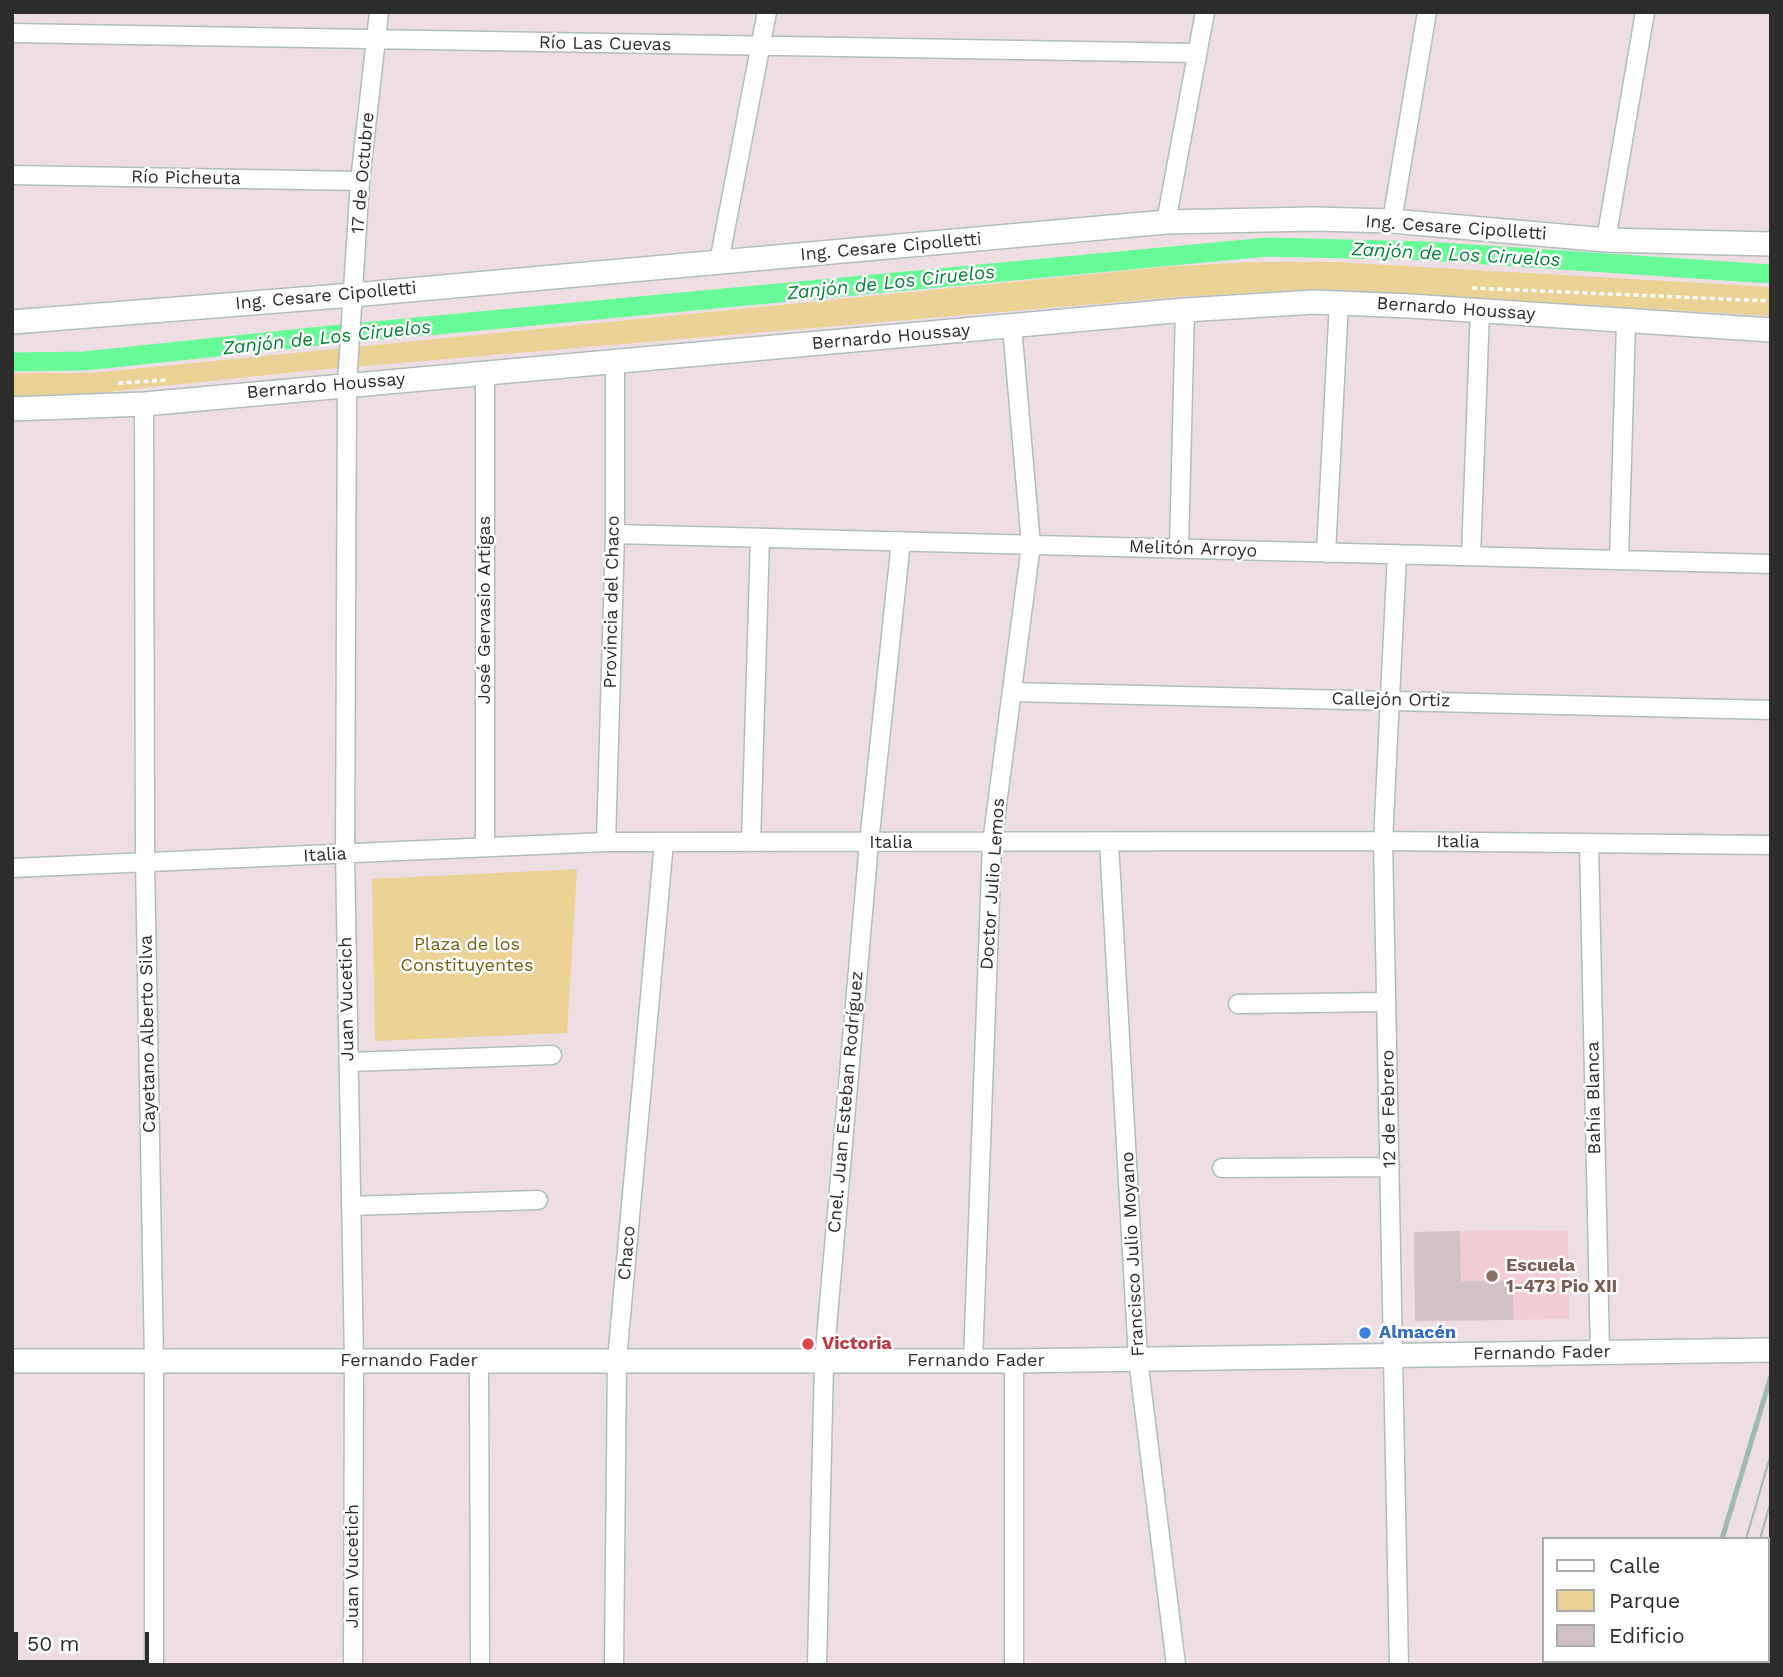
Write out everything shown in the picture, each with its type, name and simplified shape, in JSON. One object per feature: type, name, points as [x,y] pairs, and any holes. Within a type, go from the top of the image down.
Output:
[{"type":"street","name":"17 de Octubre","points":[[351,323],[360,181],[379,12]]},
{"type":"street","points":[[719,262],[767,12]]},
{"type":"street","points":[[1166,222],[1205,12]]},
{"type":"street","points":[[1392,221],[1427,12]]},
{"type":"street","points":[[1606,240],[1646,12]]},
{"type":"street","name":"Río Las Cuevas","points":[[12,33],[1197,53]]},
{"type":"street","name":"Río Picheuta","points":[[12,175],[360,181]]},
{"type":"street","name":"Ing. Cesare Cipolletti","points":[[12,322],[351,323],[719,262],[1166,222],[1313,219],[1392,221],[1606,240],[1771,244]]},
{"type":"street","name":"Bernardo Houssay","points":[[12,409],[144,404],[1185,310],[1300,302],[1480,310],[1771,330]]},
{"type":"street","points":[[1326,553],[1339,302]]},
{"type":"street","points":[[1179,549],[1185,310]]},
{"type":"street","points":[[1471,556],[1480,310]]},
{"type":"street","points":[[1619,560],[1626,322]]},
{"type":"street","name":"Juan Vucetich","points":[[351,323],[347,384],[345,854],[354,1361],[353,1665]]},
{"type":"street","name":"Doctor Julio Lemos","points":[[973,1361],[992,843],[1031,545],[1012,326]]},
{"type":"street","name":"Provincia del Chaco","points":[[606,842],[615,534],[615,361]]},
{"type":"street","name":"José Gervasio Artigas","points":[[485,372],[485,847]]},
{"type":"street","name":"Cayetano Alberto Silva","points":[[144,404],[145,863],[155,1362],[154,1665]]},
{"type":"street","name":"Melitón Arroyo","points":[[615,534],[1771,564]]},
{"type":"street","points":[[751,842],[760,538]]},
{"type":"street","name":"Cnel. Juan Esteban Rodríguez","points":[[817,1665],[824,1362],[869,843],[901,541]]},
{"type":"street","name":"12 de Febrero","points":[[1397,554],[1383,841],[1399,1665]]},
{"type":"street","name":"Callejón Ortiz","points":[[1012,692],[1771,710]]},
{"type":"street","name":"Italia","points":[[12,868],[606,842],[1383,841],[1771,845]]},
{"type":"street","name":"Chaco","points":[[614,1665],[617,1360],[664,842]]},
{"type":"street","name":"Francisco Julio Moyano","points":[[1109,842],[1138,1359],[1176,1665]]},
{"type":"street","name":"Bahía Blanca","points":[[1589,844],[1600,1353]]},
{"type":"street","points":[[1238,1004],[1386,1002]]},
{"type":"street","points":[[349,1062],[552,1055]]},
{"type":"street","points":[[1222,1168],[1390,1167]]},
{"type":"street","points":[[351,1206],[538,1200]]},
{"type":"street","name":"Fernando Fader","points":[[12,1361],[1014,1361],[1771,1350]]},
{"type":"street","points":[[479,1361],[480,1665]]},
{"type":"street","points":[[1014,1361],[1014,1665]]},
{"type":"shaded area","name":"Escuela 1-473 Pio XII","points":[[1568,1230],[1569,1319],[1415,1321],[1414,1232]]},
{"type":"green space","points":[[1249,262],[1336,262],[1771,287],[1771,316],[1320,289],[1178,297],[305,371],[70,396],[12,396],[12,373],[92,373],[1165,267]]},
{"type":"green space","name":"Plaza de los Constituyentes","points":[[577,869],[567,1033],[375,1041],[372,879]]},
{"type":"building","points":[[1460,1231],[1461,1281],[1512,1281],[1514,1320],[1415,1321],[1414,1232]]},
{"type":"waterway","name":"Zanjón de Los Ciruelos","points":[[12,362],[84,361],[331,335],[1268,247],[1426,251],[1771,274]]},
{"type":"tram line","points":[[1747,1537],[1771,1454]]},
{"type":"tram line","points":[[1761,1537],[1771,1501]]},
{"type":"railway","points":[[1723,1537],[1771,1376]]},
{"type":"place","name":"Escuela 1-473 Pio XII","points":[[1492,1276]]},
{"type":"place","name":"Almacén","points":[[1365,1333]]},
{"type":"place","name":"Victoria","points":[[808,1344]]}]
